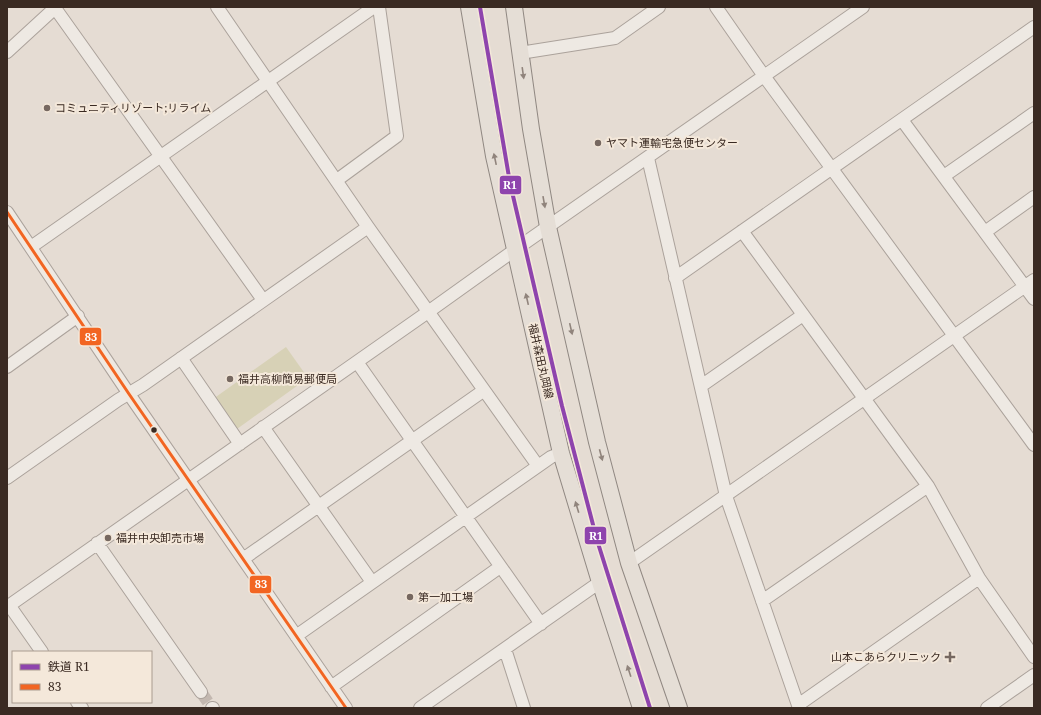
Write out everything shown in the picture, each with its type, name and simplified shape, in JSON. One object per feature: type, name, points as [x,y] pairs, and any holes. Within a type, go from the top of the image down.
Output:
[{"type":"main road","name":"福井森田丸岡線","points":[[469,7],[494,156],[561,453],[600,582],[641,708]]},
{"type":"main road","points":[[514,7],[531,129],[548,227],[598,442],[630,563],[679,708]]},
{"type":"street","points":[[7,52],[56,7],[263,300]]},
{"type":"street","points":[[217,7],[368,227],[538,466]]},
{"type":"street","points":[[31,247],[162,157],[374,7]]},
{"type":"street","points":[[336,180],[397,136],[379,7]]},
{"type":"street","points":[[520,53],[615,38],[659,7]]},
{"type":"street","points":[[716,7],[764,76],[1034,444]]},
{"type":"street","points":[[41,651],[8,606],[862,7]]},
{"type":"street","points":[[675,278],[1034,27]]},
{"type":"street","points":[[944,176],[1034,113]]},
{"type":"street","points":[[902,120],[985,232],[1029,283],[1034,299]]},
{"type":"street","points":[[648,158],[726,496],[798,707],[978,578]]},
{"type":"street","points":[[985,232],[1034,197]]},
{"type":"street","points":[[8,214],[129,394],[346,708]]},
{"type":"street","points":[[7,478],[368,227]]},
{"type":"street","points":[[742,232],[928,486],[978,578],[1034,657]]},
{"type":"street","points":[[630,563],[1029,283]]},
{"type":"street","points":[[701,386],[803,315]]},
{"type":"street","points":[[7,367],[78,316]]},
{"type":"street","points":[[181,358],[240,444]]},
{"type":"street","points":[[357,362],[541,624]]},
{"type":"street","points":[[243,559],[484,391]]},
{"type":"street","points":[[263,427],[372,582]]},
{"type":"street","points":[[296,636],[551,456],[561,453]]},
{"type":"street","points":[[762,601],[928,486]]},
{"type":"street","points":[[97,543],[201,692]]},
{"type":"street","points":[[331,687],[500,567]]},
{"type":"street","points":[[420,708],[600,582]]},
{"type":"street","points":[[505,649],[524,708]]},
{"type":"street","points":[[987,708],[1034,675]]},
{"type":"shaded area","points":[[286,347],[308,378],[237,429],[233,427],[213,399]]},
{"type":"tunnel","points":[[201,692],[212,708]]},
{"type":"rail line","name":"R1","points":[[480,7],[510,183],[562,406],[597,540],[650,708]]},
{"type":"transit line","name":"83","points":[[7,212],[129,394],[346,708]]},
{"type":"place","name":"コミュニティリゾート;リライム","points":[[47,108]]},
{"type":"place","name":"ヤマト運輸宅急便センター","points":[[598,143]]},
{"type":"place","name":"福井高柳簡易郵便局","points":[[230,379]]},
{"type":"place","name":"福井中央卸売市場","points":[[108,538]]},
{"type":"place","name":"第一加工場","points":[[410,597]]},
{"type":"place","name":"山本こあらクリニック","points":[[950,657]]}]
